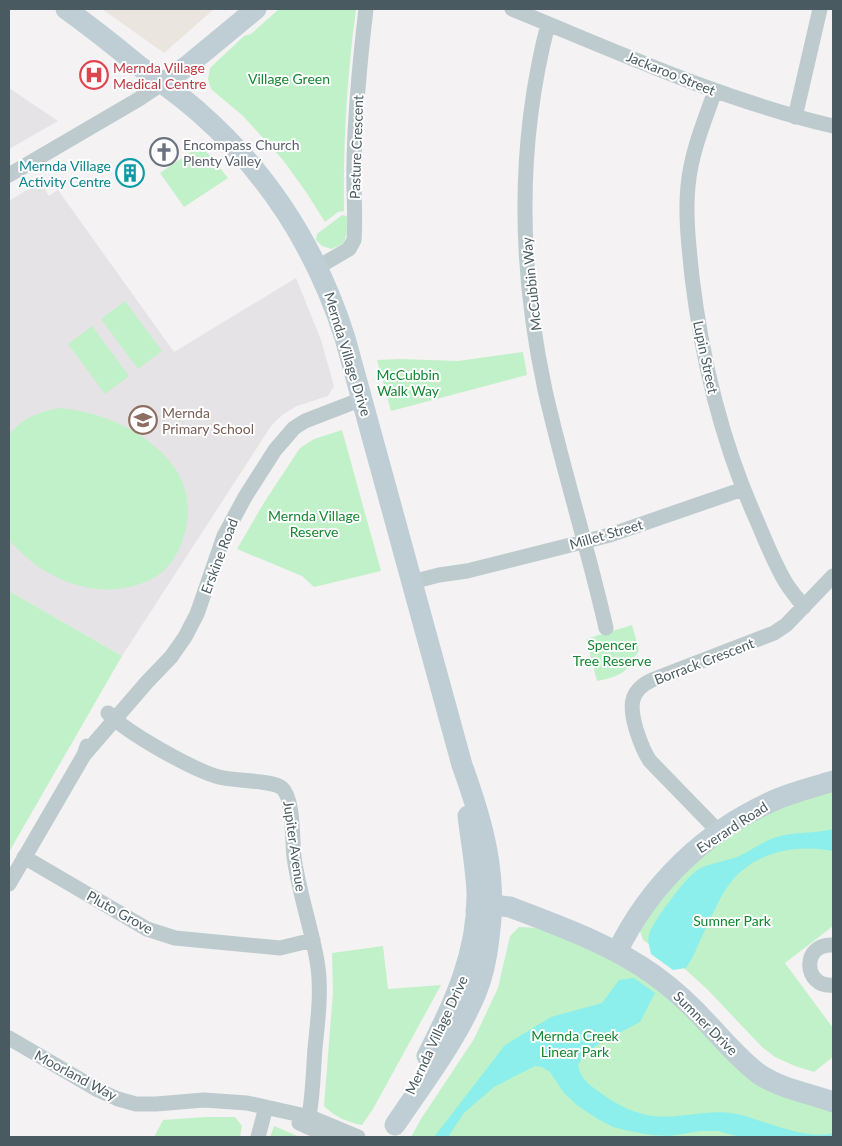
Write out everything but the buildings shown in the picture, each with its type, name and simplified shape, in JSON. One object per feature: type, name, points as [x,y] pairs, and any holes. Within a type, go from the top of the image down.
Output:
[{"type":"street","name":"Mernda Village Drive","points":[[66,9],[163,83],[219,130],[251,165],[295,224],[318,267],[336,309],[364,405],[462,765],[484,831],[490,864],[484,967],[477,992],[466,1016],[450,1043],[391,1131]]},
{"type":"street","points":[[9,175],[163,83],[187,66],[256,9]]},
{"type":"street","name":"Pasture Crescent","points":[[318,267],[349,249],[354,240],[356,121],[366,9]]},
{"type":"street","name":"Jackaroo Street","points":[[512,9],[715,91],[795,117],[833,126]]},
{"type":"street","points":[[795,117],[820,9]]},
{"type":"street","name":"McCubbin Way","points":[[548,24],[539,59],[528,130],[525,210],[526,248],[534,323],[546,390],[606,628]]},
{"type":"street","name":"Lupin Street","points":[[715,91],[694,153],[688,187],[688,241],[704,357],[719,417],[743,489],[778,570],[786,584],[804,607]]},
{"type":"street","name":"Erskine Road","points":[[9,884],[84,755],[90,740],[130,694],[147,682],[171,657],[185,637],[197,614],[224,536],[245,497],[275,450],[294,428],[305,421],[364,405]]},
{"type":"street","name":"Millet Street","points":[[413,586],[436,585],[468,571],[635,527],[743,489]]},
{"type":"street","name":"Borrack Crescent","points":[[718,832],[650,761],[643,751],[632,711],[634,697],[641,686],[652,680],[774,633],[786,625],[833,576]]},
{"type":"street","name":"Jupiter Avenue","points":[[111,716],[138,736],[207,774],[228,779],[274,784],[282,788],[289,798],[297,877],[318,963],[320,995],[308,1122]]},
{"type":"street","name":"Everard Road","points":[[617,952],[638,914],[668,876],[687,857],[718,832],[775,799],[833,782]]},
{"type":"street","name":"Pluto Grove","points":[[24,858],[134,922],[160,934],[175,938],[280,948],[312,940]]},
{"type":"street","name":"Sumner Drive","points":[[487,912],[510,907],[617,952],[637,963],[669,986],[694,1008],[725,1043],[760,1074],[782,1086],[833,1102]]},
{"type":"street","points":[[831,943],[814,952],[811,957],[810,970],[817,981],[833,985]]},
{"type":"street","name":"Moorland Way","points":[[9,1038],[98,1090],[136,1104],[204,1100],[229,1101],[266,1107],[358,1137]]},
{"type":"street","points":[[258,1137],[266,1107]]},
{"type":"street","name":"Moorland Way","points":[[308,1122],[330,1137]]},
{"type":"shaded area","points":[[102,9],[214,9],[164,53]]},
{"type":"shaded area","points":[[9,88],[58,121],[9,149]]},
{"type":"shaded area","name":"Mernda Primary School","points":[[40,182],[49,196],[58,190],[174,352],[296,278],[321,340],[334,386],[328,396],[297,406],[282,415],[271,426],[122,656],[9,591],[9,201]]},
{"type":"green space","name":"Village Green","points":[[279,9],[356,9],[346,110],[344,211],[338,212],[325,222],[283,160],[243,116],[211,89],[208,79],[210,68],[244,36],[251,34]]},
{"type":"green space","points":[[201,145],[228,178],[184,207],[160,173]]},
{"type":"green space","points":[[342,215],[347,216],[347,232],[344,243],[332,249],[322,246],[316,240],[317,234]]},
{"type":"green space","points":[[125,301],[162,351],[138,369],[101,319]]},
{"type":"green space","points":[[92,326],[129,376],[105,394],[68,344]]},
{"type":"green space","name":"McCubbin Walk Way","points":[[523,352],[527,375],[391,411],[377,360],[458,361]]},
{"type":"green space","points":[[59,408],[97,415],[132,430],[164,455],[180,477],[187,501],[186,528],[175,557],[155,577],[136,585],[116,589],[96,589],[76,585],[39,567],[23,555],[9,540],[9,435],[25,420]]},
{"type":"green space","name":"Mernda Village Reserve","points":[[342,430],[381,571],[314,587],[302,576],[237,549],[265,501],[300,448],[314,439]]},
{"type":"green space","points":[[9,591],[122,656],[9,852]]},
{"type":"green space","name":"Spencer Tree Reserve","points":[[632,625],[639,650],[634,658],[619,675],[597,681],[586,639]]},
{"type":"green space","name":"Sumner Park","points":[[833,791],[833,926],[785,963],[833,1028],[833,1057],[814,1072],[775,1057],[762,1047],[708,990],[685,969],[643,940],[639,928],[677,878],[714,846],[762,816],[799,800]]},
{"type":"green space","name":"Mernda Creek Linear Park","points":[[519,927],[540,928],[622,961],[691,1017],[833,1111],[833,1137],[411,1137],[474,1039],[498,988],[510,936]]},
{"type":"green space","points":[[383,946],[388,989],[441,985],[373,1109],[362,1125],[332,1113],[324,1106],[333,992],[332,953]]},
{"type":"green space","points":[[235,1117],[242,1126],[240,1137],[154,1137],[163,1120]]},
{"type":"green space","points":[[274,1126],[300,1137],[270,1137]]},
{"type":"water","points":[[833,829],[833,851],[805,849],[778,852],[752,863],[741,871],[723,893],[686,968],[673,970],[651,954],[648,940],[651,929],[670,901],[696,871],[739,856],[777,837]]},
{"type":"water","points":[[634,978],[655,993],[640,1022],[600,1043],[585,1054],[578,1065],[579,1070],[583,1078],[593,1088],[619,1105],[646,1115],[664,1117],[726,1112],[798,1132],[823,1135],[833,1133],[833,1137],[740,1137],[718,1131],[700,1131],[670,1136],[629,1131],[613,1127],[578,1106],[564,1093],[550,1072],[542,1067],[535,1066],[494,1087],[464,1113],[448,1137],[434,1137],[505,1045],[551,1017],[602,1003],[619,980]]},
{"type":"place","name":"Mernda Village Medical Centre","points":[[94,75]]},
{"type":"place","name":"Encompass Church Plenty Valley","points":[[164,152]]},
{"type":"place","name":"Mernda Village Activity Centre","points":[[130,173]]},
{"type":"place","name":"Mernda Primary School","points":[[143,420]]}]
